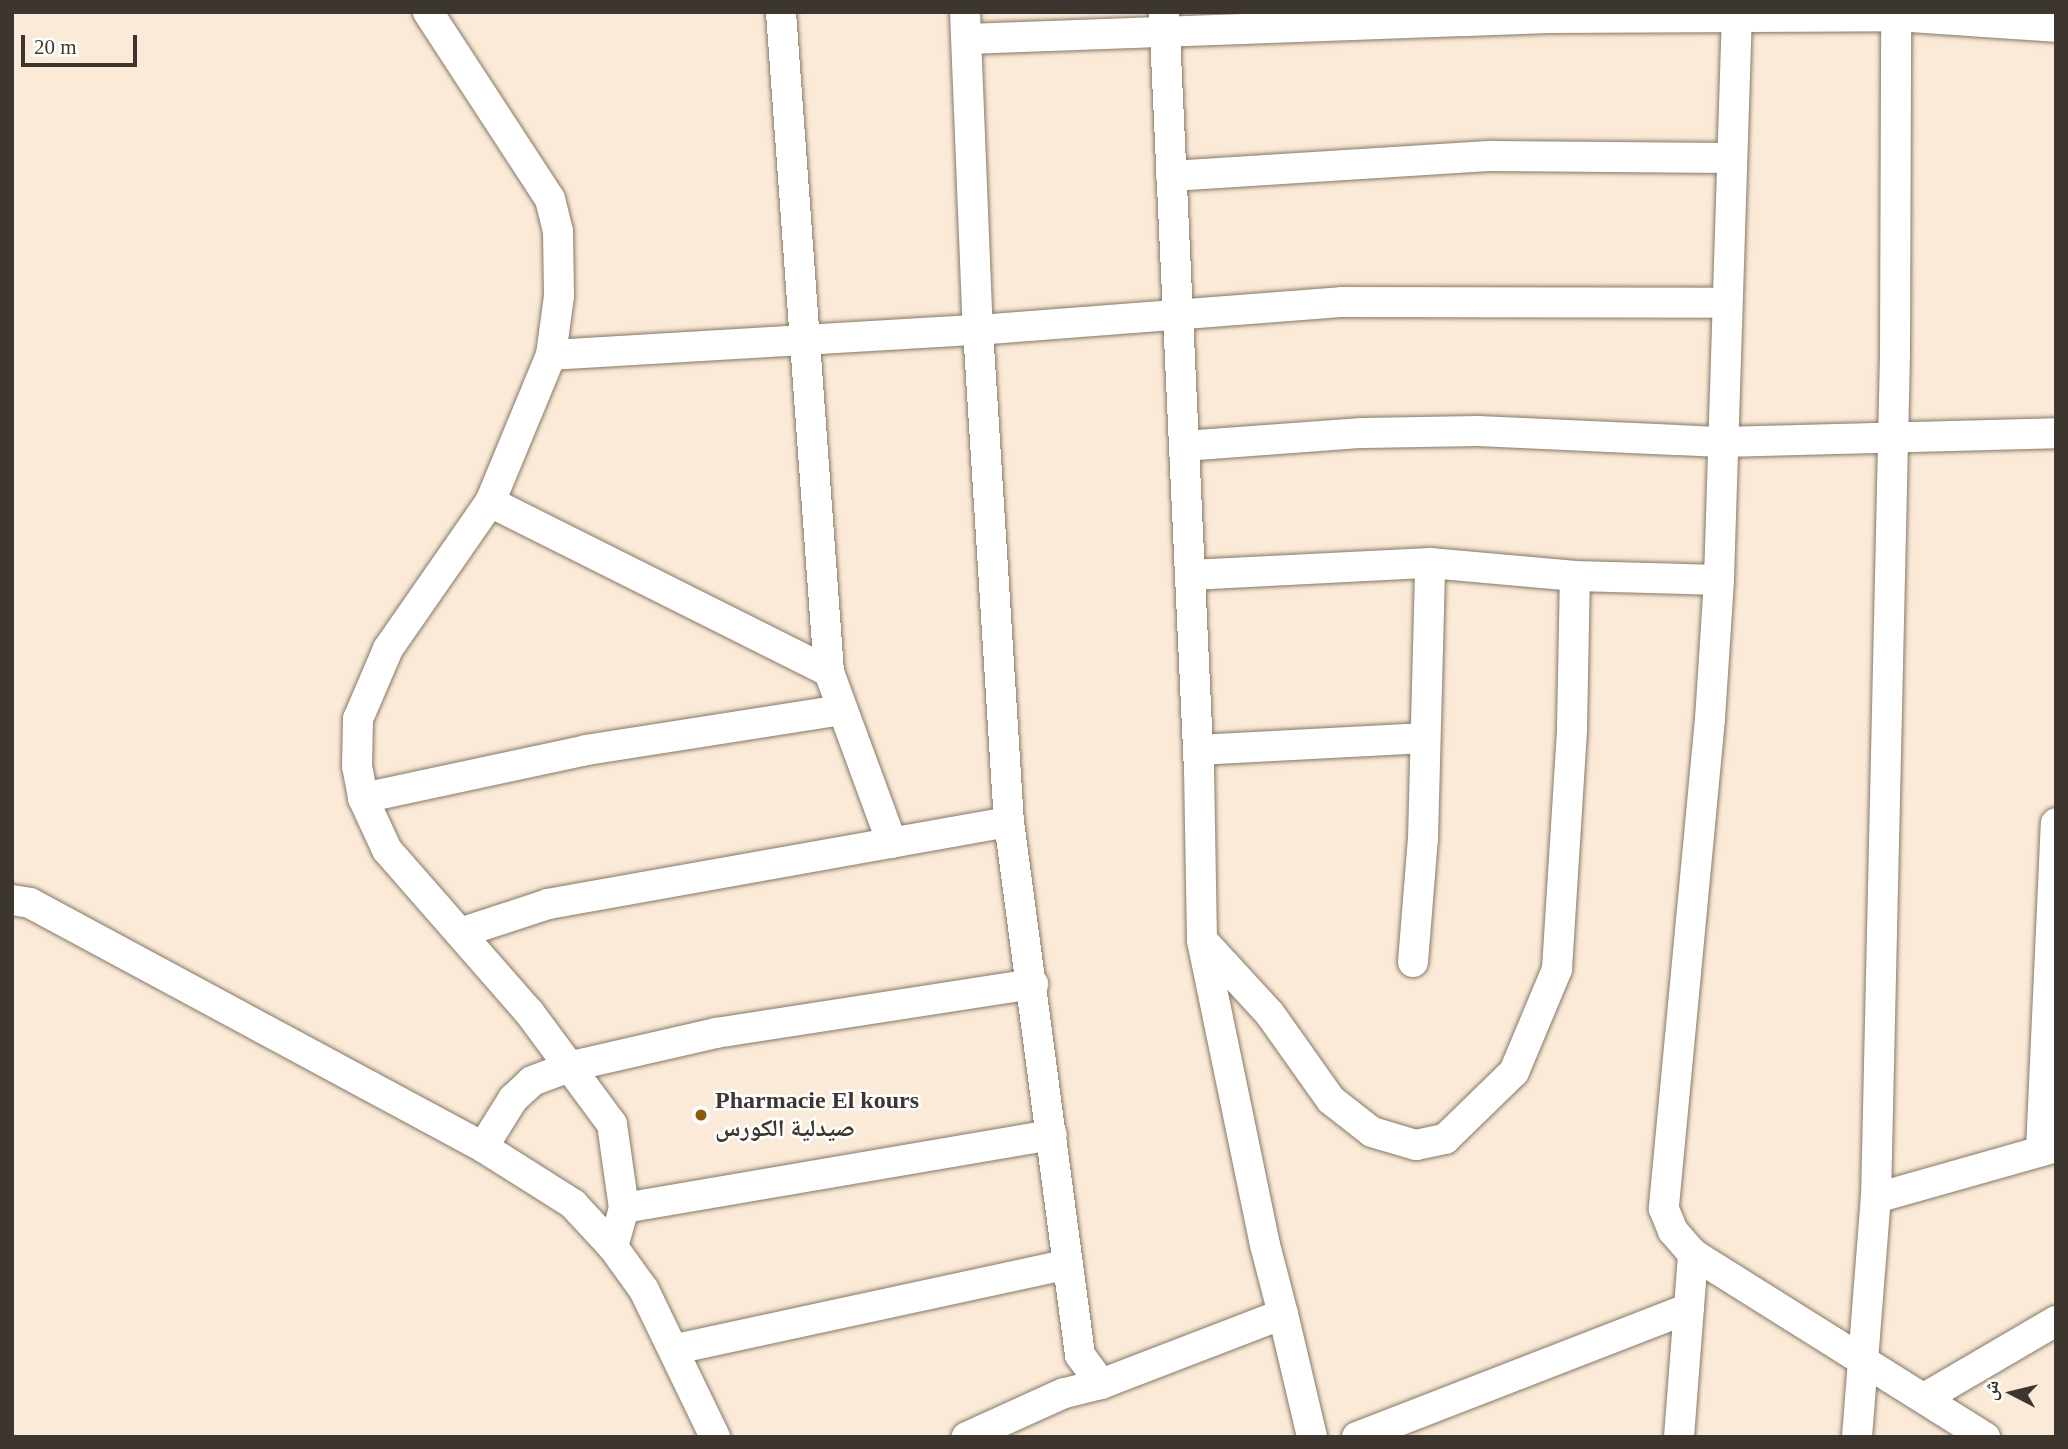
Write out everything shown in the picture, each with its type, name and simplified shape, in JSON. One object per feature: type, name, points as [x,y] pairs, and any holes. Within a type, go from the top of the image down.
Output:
[{"type":"street","points":[[428,12],[550,199],[558,231],[559,296],[551,355],[490,502],[388,649],[358,719],[357,765],[363,798],[387,850],[572,1066],[612,1124],[624,1208],[613,1247]]},
{"type":"street","points":[[781,12],[829,672],[892,843]]},
{"type":"street","points":[[1857,1437],[1865,1360],[1875,1198],[1891,435],[1896,14]]},
{"type":"street","points":[[1101,1384],[1080,1355],[1033,984],[1009,822],[978,330],[966,25],[1334,23],[1896,14],[2056,27]]},
{"type":"street","points":[[1737,16],[1719,580],[1710,719],[1664,1184],[1664,1209],[1673,1231],[1693,1254],[1926,1397],[1985,1437]]},
{"type":"street","points":[[1165,22],[1198,750],[1202,940],[1265,1245],[1312,1437]]},
{"type":"street","points":[[1171,176],[1492,156],[1731,158]]},
{"type":"street","points":[[551,355],[978,330],[1342,302],[1727,303]]},
{"type":"street","points":[[1184,446],[1363,433],[1478,431],[1723,442],[1891,435],[2056,433]]},
{"type":"street","points":[[490,502],[829,672]]},
{"type":"street","points":[[1190,575],[1430,563],[1575,576],[1719,580]]},
{"type":"street","points":[[1413,962],[1425,738],[1430,563]]},
{"type":"street","points":[[1202,940],[1270,1014],[1331,1100],[1372,1132],[1416,1144],[1445,1139],[1504,1082],[1514,1072],[1558,969],[1572,741],[1575,576]]},
{"type":"street","points":[[363,798],[586,750],[842,710]]},
{"type":"street","points":[[1198,750],[1425,738]]},
{"type":"street","points":[[460,933],[548,904],[1009,822]]},
{"type":"street","points":[[1875,1198],[2048,1149],[2056,823]]},
{"type":"street","points":[[12,900],[30,903],[483,1147],[573,1204],[613,1247],[676,1349],[715,1437]]},
{"type":"street","points":[[483,1147],[513,1099],[532,1081],[572,1066],[716,1033],[1033,984]]},
{"type":"street","points":[[624,1208],[1052,1135]]},
{"type":"street","points":[[1679,1437],[1693,1254]]},
{"type":"street","points":[[676,1349],[1068,1264]]},
{"type":"street","points":[[1357,1437],[1689,1308]]},
{"type":"street","points":[[967,1437],[1064,1393],[1101,1384],[1283,1314]]},
{"type":"street","points":[[1926,1397],[2056,1321]]},
{"type":"place","name":"Pharmacie El kours صيدلية الكورس","points":[[701,1115]]}]
